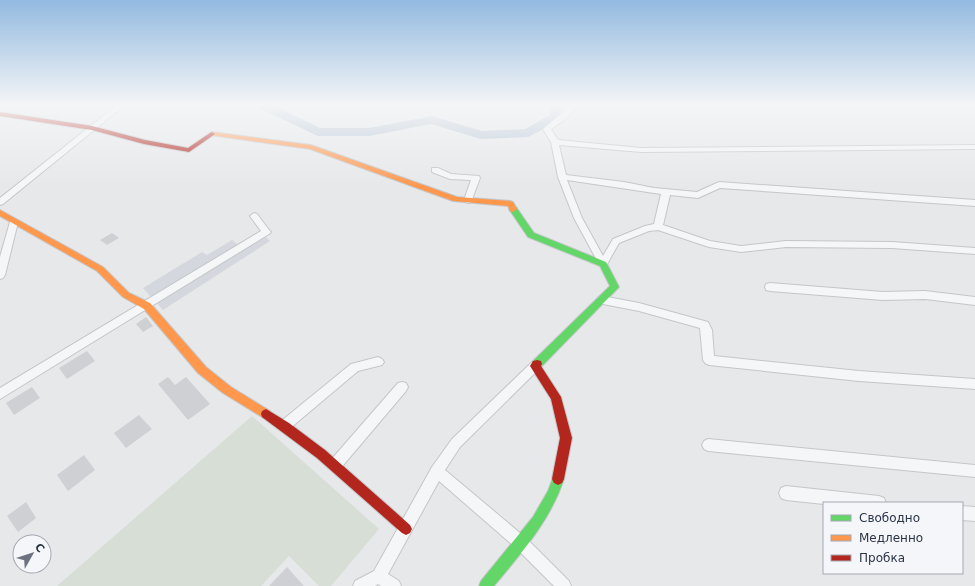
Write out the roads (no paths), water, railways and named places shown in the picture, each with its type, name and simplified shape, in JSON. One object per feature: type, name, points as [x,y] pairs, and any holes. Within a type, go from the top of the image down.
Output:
[{"type":"street","points":[[0,202],[87,132]]},
{"type":"street","points":[[108,132],[144,142],[189,150],[212,134],[311,147],[381,170],[456,199],[510,204],[531,235],[602,264]]},
{"type":"street","points":[[360,586],[379,576],[437,471],[456,443],[615,288],[578,218],[562,177],[555,142],[549,132]]},
{"type":"street","points":[[555,142],[641,150],[975,147]]},
{"type":"street","points":[[435,170],[450,176],[476,178],[468,200]]},
{"type":"street","points":[[562,177],[624,184],[654,191],[698,195],[719,185],[772,190],[975,203]]},
{"type":"street","points":[[658,227],[666,192]]},
{"type":"street","points":[[0,213],[100,269],[126,295],[147,306],[202,370],[227,390],[284,426],[335,465],[406,529]]},
{"type":"street","points":[[0,394],[147,306],[266,232],[254,216]]},
{"type":"street","points":[[0,275],[14,222]]},
{"type":"street","points":[[602,264],[616,241],[648,228],[658,227],[709,244],[741,249],[786,244],[892,246],[975,251]]},
{"type":"street","points":[[770,287],[867,295],[925,295],[975,301]]},
{"type":"street","points":[[602,300],[639,307],[704,325],[707,330],[709,360],[859,376],[975,384]]},
{"type":"street","points":[[284,426],[355,367],[378,362]]},
{"type":"street","points":[[486,586],[533,528],[555,492],[566,438],[556,397],[535,366]]},
{"type":"street","points":[[335,465],[402,387]]},
{"type":"street","points":[[708,445],[975,471]]},
{"type":"street","points":[[437,471],[520,543],[564,586]]},
{"type":"street","points":[[786,493],[870,502]]},
{"type":"street","points":[[963,513],[975,514]]},
{"type":"street","points":[[379,576],[394,586]]},
{"type":"waterway","points":[[472,132],[481,135],[529,132]]}]
